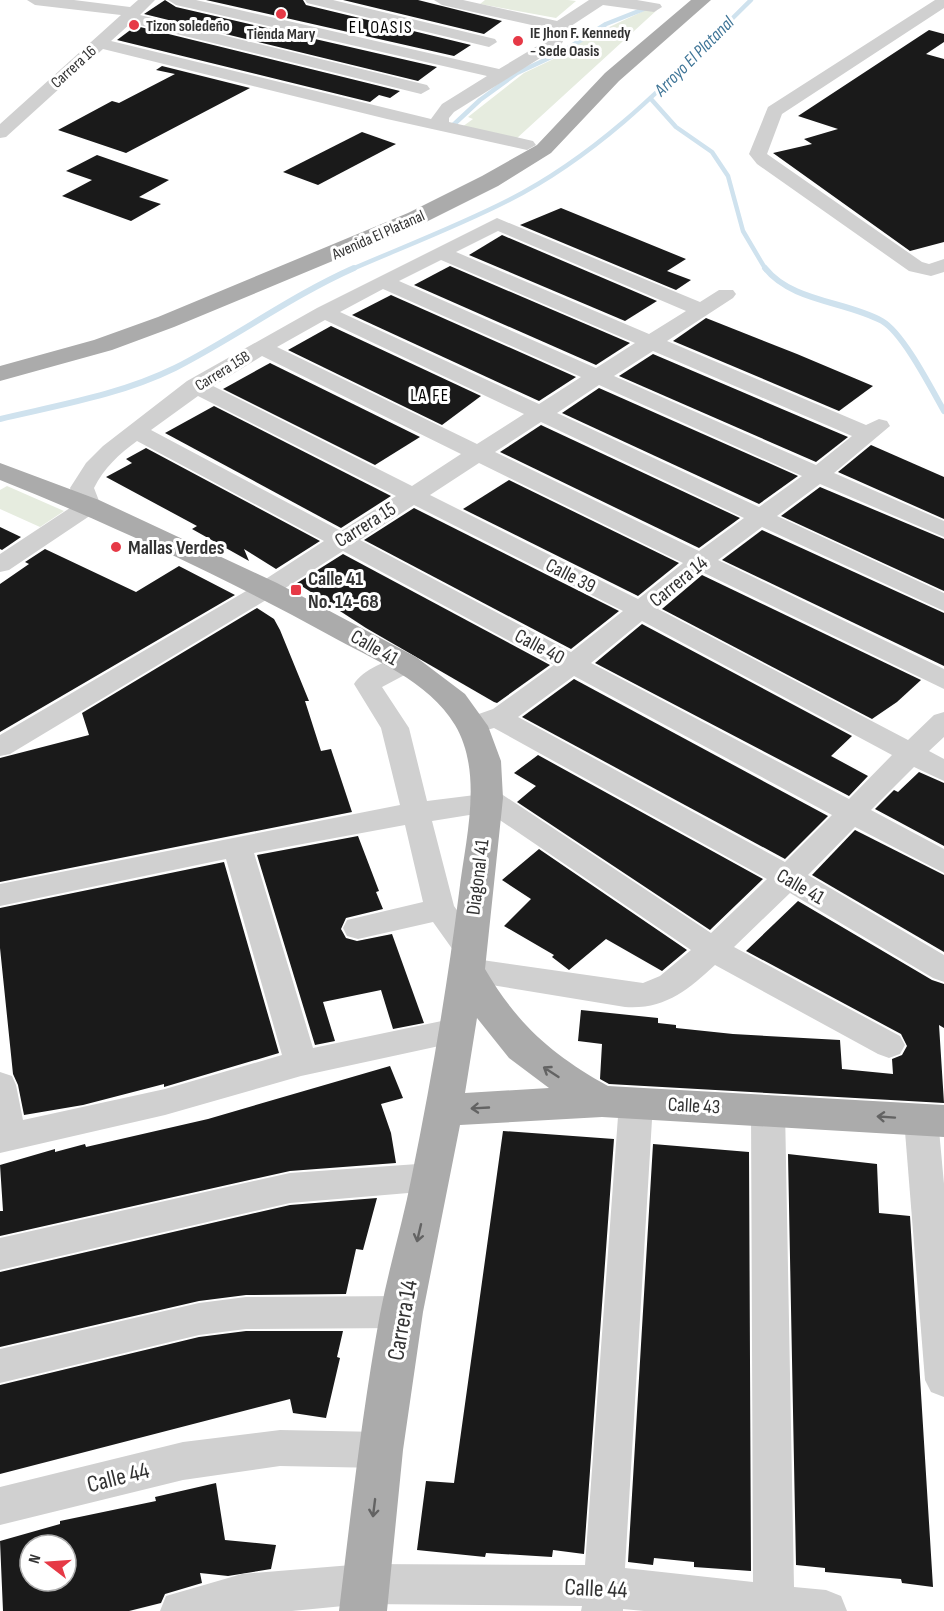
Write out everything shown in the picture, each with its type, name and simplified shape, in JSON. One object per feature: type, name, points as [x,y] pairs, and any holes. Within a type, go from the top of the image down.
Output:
[{"type":"main road","name":"Avenida El Platanal","points":[[0,359],[87,335],[263,267],[386,216],[527,146],[597,74],[682,0]]},
{"type":"main road","name":"Avenida El Platanal","points":[[0,374],[103,345],[166,322],[416,218],[490,181],[544,150],[612,77],[702,0]]},
{"type":"main road","name":"Calle 41","points":[[0,471],[89,506],[267,589],[405,664],[485,722]]},
{"type":"main road","name":"Diagonal 41","points":[[456,1030],[468,959],[486,800],[485,722]]},
{"type":"main road","points":[[468,959],[489,1009],[517,1044],[540,1064],[619,1102]]},
{"type":"main road","name":"Carrera 14","points":[[364,1598],[381,1450],[402,1312],[432,1177],[456,1030]]},
{"type":"main road","name":"Calle 43","points":[[444,1110],[619,1102],[932,1120]]},
{"type":"street","points":[[35,0],[136,10],[261,50],[421,89]]},
{"type":"street","points":[[176,0],[503,75]]},
{"type":"street","points":[[313,0],[337,2],[489,42]]},
{"type":"street","points":[[442,0],[470,3],[563,26]]},
{"type":"street","points":[[440,126],[440,117],[448,108],[555,42],[563,26],[608,0],[654,7]]},
{"type":"street","points":[[944,1],[774,111],[759,152],[763,160],[916,267],[931,270],[944,266]]},
{"type":"street","points":[[222,73],[337,2]]},
{"type":"street","name":"Carrera 16","points":[[0,133],[136,10]]},
{"type":"street","points":[[387,114],[525,18]]},
{"type":"street","points":[[99,43],[527,146]]},
{"type":"street","name":"Carrera 15B","points":[[89,506],[82,488],[90,471],[136,431],[195,386],[324,312],[497,224],[701,310]]},
{"type":"street","points":[[441,253],[649,344]]},
{"type":"street","points":[[384,282],[596,378],[820,473],[944,530]]},
{"type":"street","name":"Carrera 15","points":[[0,747],[267,589],[726,294]]},
{"type":"street","points":[[324,312],[760,519],[944,603]]},
{"type":"street","name":"Carrera 14","points":[[485,722],[573,664],[701,561],[760,519],[873,430],[649,344]]},
{"type":"street","points":[[260,347],[944,680]]},
{"type":"street","name":"Calle 39","points":[[195,386],[641,610],[944,771]]},
{"type":"street","name":"Calle 40","points":[[136,431],[944,862]]},
{"type":"street","points":[[0,565],[89,506]]},
{"type":"street","points":[[405,664],[367,684],[395,728],[440,909],[468,959],[644,996],[660,992],[712,949],[789,878],[851,812],[944,721]]},
{"type":"street","name":"Calle 41","points":[[485,722],[789,878],[944,970]]},
{"type":"street","points":[[0,895],[486,800],[712,949],[889,1045]]},
{"type":"street","points":[[237,847],[302,1063]]},
{"type":"street","points":[[357,928],[440,909]]},
{"type":"street","points":[[0,1085],[4,1137],[165,1102],[302,1063],[456,1030]]},
{"type":"street","points":[[603,1598],[619,1102]]},
{"type":"street","points":[[768,1109],[775,1608]]},
{"type":"street","points":[[932,1120],[944,1380]]},
{"type":"street","points":[[0,1254],[290,1188],[432,1177]]},
{"type":"street","points":[[0,1366],[199,1319],[246,1313],[402,1312]]},
{"type":"street","name":"Calle 44","points":[[0,1506],[183,1461],[280,1448],[381,1450]]},
{"type":"street","name":"Calle 44","points":[[181,1611],[242,1595],[364,1598],[603,1598],[826,1611]]},
{"type":"shaded area","points":[[485,0],[576,1],[556,18],[480,4]]},
{"type":"shaded area","points":[[650,8],[657,10],[516,139],[462,127],[473,119],[468,117],[524,73],[562,55],[590,36]]},
{"type":"shaded area","points":[[7,486],[64,511],[40,527],[0,509],[0,490]]},
{"type":"building","points":[[165,0],[176,7],[437,67],[418,81],[144,14]]},
{"type":"building","points":[[206,0],[303,0],[306,5],[471,45],[454,56]]},
{"type":"building","points":[[343,0],[418,0],[502,21],[484,34]]},
{"type":"building","points":[[132,25],[400,91],[390,98],[379,95],[370,102],[117,40],[133,28],[130,27]]},
{"type":"building","points":[[929,30],[944,34],[944,42],[926,54],[944,59],[944,242],[910,251],[773,153],[812,144],[804,139],[838,129],[798,116]]},
{"type":"building","points":[[162,66],[250,88],[126,153],[58,130],[112,101],[119,103],[175,74],[156,70]]},
{"type":"building","points":[[362,132],[396,144],[318,185],[283,172]]},
{"type":"building","points":[[97,155],[169,180],[139,197],[161,204],[131,221],[62,196],[92,180],[66,171]]},
{"type":"building","points":[[561,208],[686,259],[667,271],[691,280],[676,290],[520,225]]},
{"type":"building","points":[[502,235],[657,301],[625,321],[469,255]]},
{"type":"building","points":[[450,266],[630,343],[596,365],[414,285]]},
{"type":"building","points":[[391,295],[576,377],[539,401],[352,315]]},
{"type":"building","points":[[706,318],[873,386],[839,411],[673,341]]},
{"type":"building","points":[[331,326],[481,396],[442,425],[288,350]]},
{"type":"building","points":[[653,354],[848,437],[816,462],[619,376]]},
{"type":"building","points":[[270,363],[420,437],[375,465],[223,389]]},
{"type":"building","points":[[599,388],[798,476],[759,504],[562,413]]},
{"type":"building","points":[[214,406],[391,496],[341,528],[165,433]]},
{"type":"building","points":[[541,425],[740,518],[699,548],[500,452]]},
{"type":"building","points":[[871,445],[944,477],[944,519],[838,472]]},
{"type":"building","points":[[146,448],[320,541],[276,569],[244,549],[249,561],[192,529],[197,526],[106,477],[132,463],[126,459]]},
{"type":"building","points":[[509,480],[679,563],[638,596],[463,509]]},
{"type":"building","points":[[820,487],[944,539],[944,591],[781,516]]},
{"type":"building","points":[[414,508],[619,611],[571,649],[364,540]]},
{"type":"building","points":[[0,527],[21,537],[2,550],[0,549]]},
{"type":"building","points":[[762,530],[944,613],[944,666],[722,560]]},
{"type":"building","points":[[45,549],[136,592],[179,566],[235,595],[0,732],[0,584],[29,564],[25,562]]},
{"type":"building","points":[[343,554],[550,665],[497,703],[494,702],[366,628],[297,583]]},
{"type":"building","points":[[702,575],[921,680],[897,702],[872,719],[662,609]]},
{"type":"building","points":[[257,608],[274,619],[280,630],[309,701],[305,701],[321,751],[331,749],[352,812],[0,882],[0,758],[89,735],[82,713]]},
{"type":"building","points":[[642,624],[852,736],[831,756],[868,776],[849,796],[595,663]]},
{"type":"building","points":[[574,679],[828,816],[785,859],[522,717]]},
{"type":"building","points":[[538,755],[763,879],[710,930],[517,802],[536,786],[514,773]]},
{"type":"building","points":[[919,772],[944,783],[944,846],[875,809],[894,790],[898,792]]},
{"type":"building","points":[[855,830],[944,875],[944,952],[812,875]]},
{"type":"building","points":[[358,836],[379,891],[376,892],[383,909],[346,918],[341,929],[346,938],[357,941],[392,934],[424,1023],[393,1029],[381,990],[323,1002],[335,1041],[315,1045],[257,855]]},
{"type":"building","points":[[539,849],[687,950],[662,971],[606,939],[569,970],[552,957],[554,955],[504,926],[531,899],[502,880]]},
{"type":"building","points":[[224,862],[279,1053],[164,1087],[164,1084],[83,1105],[24,1115],[18,1085],[13,1074],[0,948],[0,908]]},
{"type":"building","points":[[798,901],[932,980],[944,984],[944,1028],[939,1025],[944,1103],[609,1084],[600,1079],[602,1044],[578,1041],[581,1010],[658,1018],[658,1023],[676,1025],[676,1028],[733,1034],[840,1040],[842,1069],[893,1074],[892,1059],[902,1055],[907,1046],[901,1034],[746,951]]},
{"type":"building","points":[[390,1066],[403,1098],[381,1104],[391,1133],[396,1163],[290,1171],[0,1236],[0,1211],[3,1211],[0,1165],[55,1149],[55,1152],[85,1144],[86,1147],[208,1119]]},
{"type":"building","points":[[503,1131],[614,1139],[584,1554],[553,1550],[552,1557],[486,1553],[485,1557],[417,1550],[426,1481],[454,1483]]},
{"type":"building","points":[[653,1144],[749,1152],[751,1571],[694,1567],[694,1562],[654,1558],[653,1565],[628,1562]]},
{"type":"building","points":[[788,1154],[877,1164],[879,1213],[910,1216],[933,1587],[902,1583],[901,1579],[825,1572],[825,1568],[796,1565]]},
{"type":"building","points":[[377,1198],[363,1250],[356,1249],[346,1294],[246,1295],[199,1301],[0,1347],[0,1272],[290,1205]]},
{"type":"building","points":[[246,1331],[343,1331],[337,1357],[340,1358],[326,1418],[293,1413],[290,1399],[0,1474],[0,1385],[199,1337]]},
{"type":"building","points":[[216,1483],[225,1540],[276,1545],[271,1569],[228,1576],[200,1573],[202,1583],[165,1594],[161,1603],[129,1611],[3,1611],[0,1541],[18,1536],[18,1593],[78,1593],[78,1533],[28,1533],[60,1524],[60,1521],[156,1501],[155,1497]]},
{"type":"waterway","points":[[350,270],[490,210],[544,181],[608,135],[637,110],[751,0]]},
{"type":"waterway","points":[[450,128],[480,100],[517,73],[562,52],[606,24],[649,7]]},
{"type":"waterway","name":"Arroyo El Platanal","points":[[651,99],[676,127],[712,152],[728,176],[743,231],[766,270]]},
{"type":"waterway","points":[[0,419],[89,398],[154,377],[198,356],[308,291],[354,268]]},
{"type":"waterway","name":"Arroyo El Platanal","points":[[765,268],[790,288],[868,314],[890,327],[916,362],[944,411]]},
{"type":"place","name":"Tienda Mary","points":[[281,14]]},
{"type":"place","name":"Tizon soledeño","points":[[134,25]]},
{"type":"place","name":"IE Jhon F. Kennedy - Sede Oasis","points":[[518,41]]},
{"type":"place","name":"Mallas Verdes","points":[[116,547]]},
{"type":"place","name":"Calle 41 No. 14-68","points":[[296,590]]},
{"type":"district","name":"EL OASIS","points":[[381,27]]},
{"type":"district","name":"LA FE","points":[[430,395]]}]
